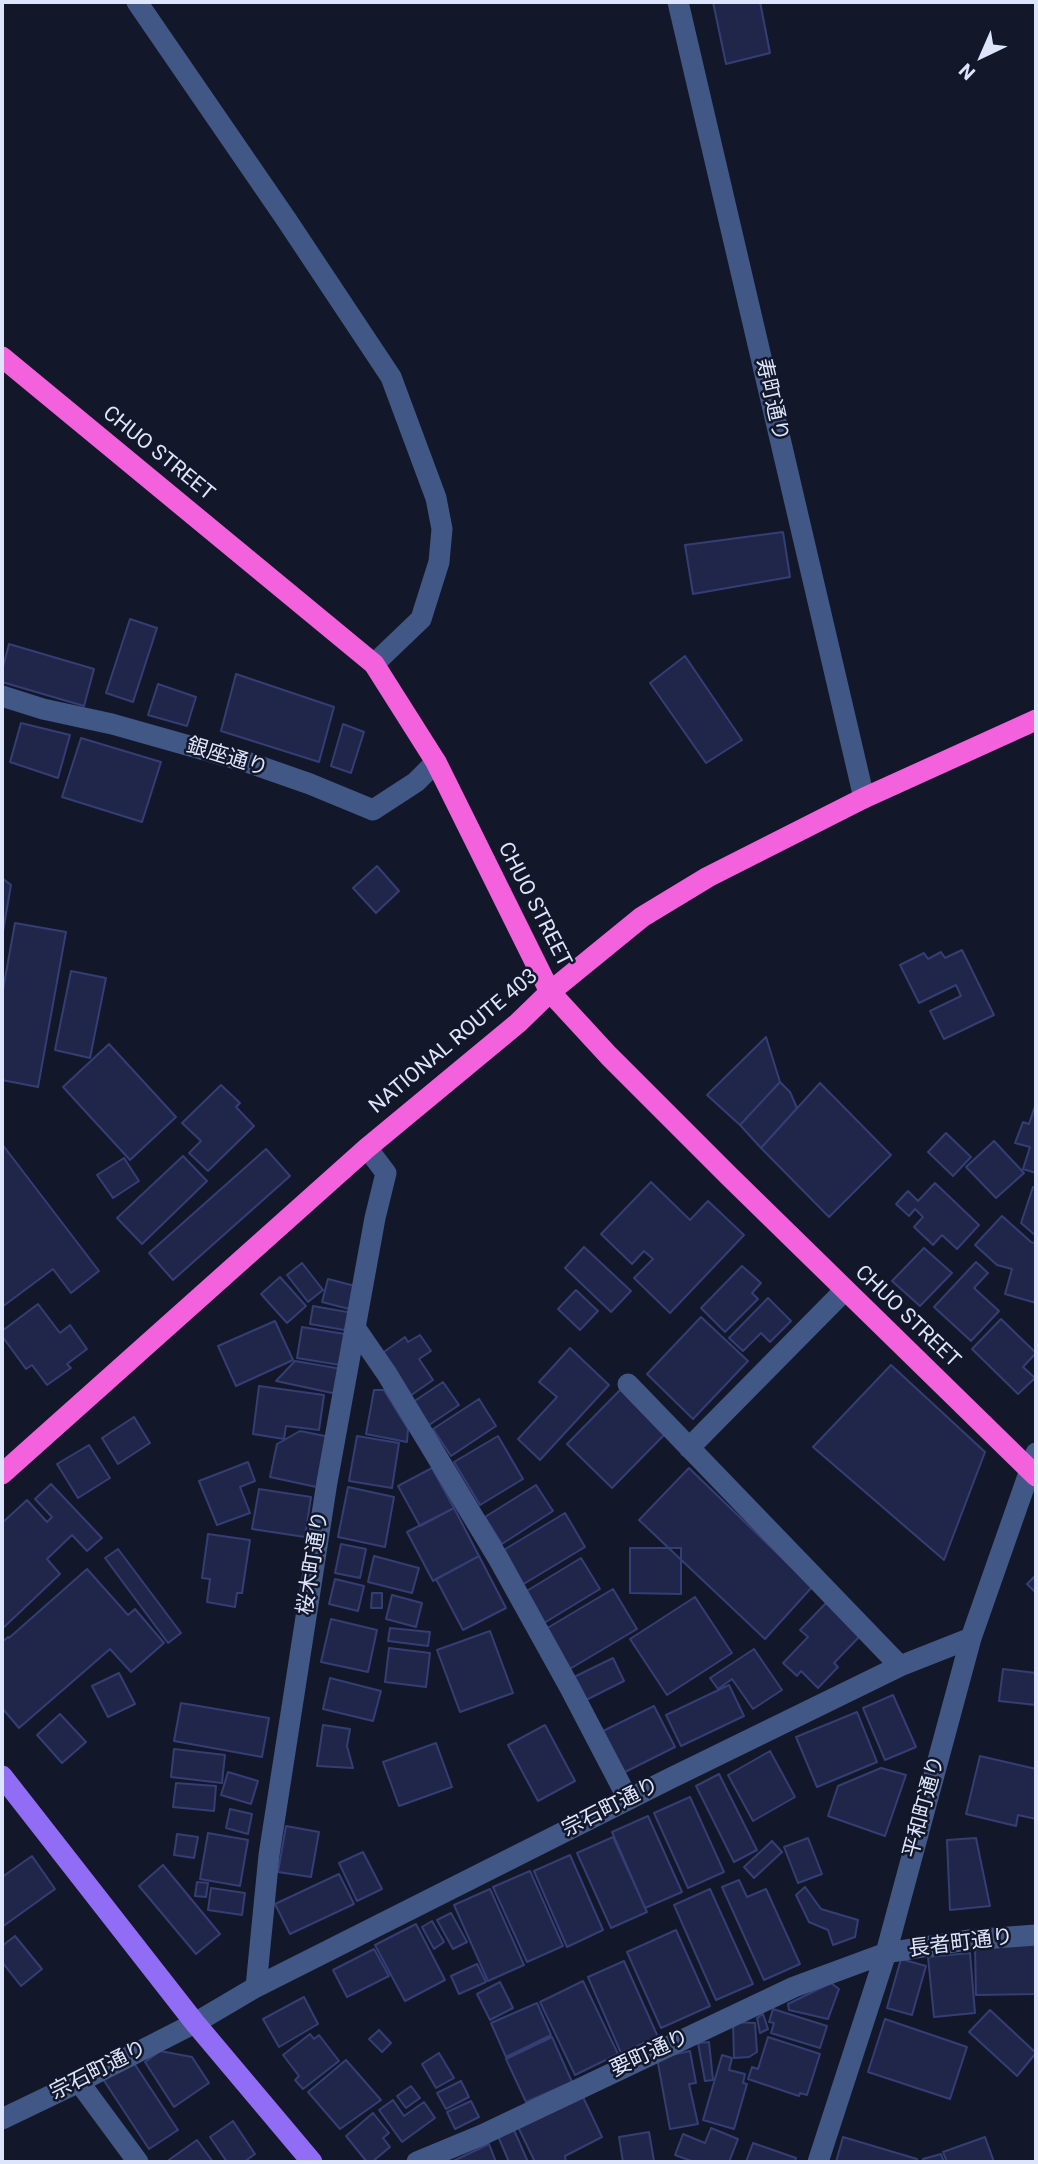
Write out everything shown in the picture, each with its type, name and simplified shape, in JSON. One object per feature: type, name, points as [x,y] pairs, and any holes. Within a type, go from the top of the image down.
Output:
[{"type":"highway","name":"CHUO STREET","points":[[2,357],[374,664],[436,762],[550,992],[618,1065],[845,1290],[1034,1467]]},
{"type":"highway","name":"NATIONAL ROUTE 403","points":[[2,1474],[367,1148],[642,917],[708,877],[864,798],[1036,720]]},
{"type":"main road","points":[[2,1776],[195,2023],[312,2162]]},
{"type":"street","points":[[137,2],[391,377],[436,498],[442,529],[439,562],[421,620],[374,664]]},
{"type":"street","name":"寿町通り","points":[[678,2],[864,798]]},
{"type":"street","name":"銀座通り","points":[[2,695],[43,709],[112,724],[250,763],[373,810],[416,782],[436,762]]},
{"type":"street","name":"桜木町通り","points":[[256,1987],[271,1841],[327,1482],[375,1218],[386,1173],[367,1148]]},
{"type":"street","points":[[689,1448],[845,1290]]},
{"type":"street","points":[[356,1329],[387,1374],[498,1558],[628,1800]]},
{"type":"street","points":[[628,1384],[900,1666]]},
{"type":"street","name":"平和町通り","points":[[818,2162],[886,1953],[971,1638],[1034,1467]]},
{"type":"street","name":"宗石町通り","points":[[2,2119],[195,2023],[256,1987],[628,1800],[900,1666],[971,1638]]},
{"type":"street","name":"長者町通り","points":[[886,1953],[968,1940],[1036,1936]]},
{"type":"street","name":"要町通り","points":[[417,2162],[794,1987],[886,1953]]},
{"type":"street","points":[[79,2082],[138,2162]]},
{"type":"building","points":[[713,2],[760,2],[770,53],[726,64]]},
{"type":"building","points":[[783,532],[790,577],[693,594],[685,545]]},
{"type":"building","points":[[130,619],[157,628],[133,702],[106,693]]},
{"type":"building","points":[[9,644],[94,669],[84,706],[2,682]]},
{"type":"building","points":[[685,656],[742,740],[706,763],[650,683]]},
{"type":"building","points":[[236,674],[334,707],[319,762],[221,731]]},
{"type":"building","points":[[158,684],[196,697],[187,726],[148,715]]},
{"type":"building","points":[[21,723],[70,735],[58,778],[10,762]]},
{"type":"building","points":[[343,724],[364,732],[351,773],[331,766]]},
{"type":"building","points":[[81,738],[161,762],[142,822],[62,797]]},
{"type":"building","points":[[377,866],[399,891],[376,913],[353,888]]},
{"type":"building","points":[[2,878],[11,885],[2,937]]},
{"type":"building","points":[[15,923],[66,932],[38,1087],[2,1080],[2,995]]},
{"type":"building","points":[[962,950],[994,1015],[944,1039],[930,1011],[961,996],[956,985],[919,1003],[900,965],[924,953],[928,959],[941,952],[945,958]]},
{"type":"building","points":[[71,971],[106,978],[90,1058],[55,1050]]},
{"type":"building","points":[[766,1037],[780,1082],[740,1125],[707,1095]]},
{"type":"building","points":[[109,1044],[176,1117],[130,1160],[63,1087]]},
{"type":"building","points":[[780,1082],[790,1092],[797,1108],[761,1148],[740,1125]]},
{"type":"building","points":[[820,1083],[891,1155],[829,1217],[761,1148]]},
{"type":"building","points":[[221,1085],[240,1103],[236,1107],[254,1126],[208,1171],[189,1153],[201,1141],[182,1123]]},
{"type":"building","points":[[1036,1103],[1036,1173],[1023,1169],[1030,1147],[1015,1143],[1023,1122],[1029,1124]]},
{"type":"building","points":[[946,1133],[971,1157],[953,1176],[928,1152]]},
{"type":"building","points":[[994,1141],[1024,1173],[996,1198],[966,1167]]},
{"type":"building","points":[[2,1144],[99,1271],[71,1293],[53,1269],[2,1307]]},
{"type":"building","points":[[266,1149],[290,1176],[173,1280],[149,1253]]},
{"type":"building","points":[[183,1156],[207,1181],[142,1244],[117,1218]]},
{"type":"building","points":[[124,1158],[139,1181],[113,1198],[97,1175]]},
{"type":"building","points":[[651,1182],[690,1220],[708,1201],[744,1235],[670,1313],[634,1278],[653,1259],[644,1251],[632,1264],[601,1234]]},
{"type":"building","points":[[935,1183],[979,1225],[957,1249],[942,1235],[933,1245],[914,1227],[923,1217],[915,1209],[909,1216],[896,1204],[908,1191],[918,1201]]},
{"type":"building","points":[[1033,1187],[1036,1188],[1036,1236],[1021,1223]]},
{"type":"building","points":[[1002,1216],[1036,1244],[1036,1303],[1005,1294],[1012,1269],[997,1265],[975,1245]]},
{"type":"building","points":[[584,1247],[631,1291],[611,1312],[565,1268]]},
{"type":"building","points":[[924,1248],[952,1273],[920,1306],[892,1281]]},
{"type":"building","points":[[976,1262],[988,1273],[974,1288],[999,1311],[971,1341],[934,1307]]},
{"type":"building","points":[[302,1263],[323,1290],[308,1302],[287,1275]]},
{"type":"building","points":[[742,1266],[761,1283],[752,1293],[758,1299],[725,1332],[701,1308]]},
{"type":"building","points":[[280,1277],[306,1306],[287,1323],[261,1294]]},
{"type":"building","points":[[328,1279],[359,1287],[353,1310],[322,1302]]},
{"type":"building","points":[[576,1290],[598,1311],[580,1330],[558,1309]]},
{"type":"building","points":[[768,1298],[791,1321],[770,1342],[761,1333],[743,1351],[729,1338]]},
{"type":"building","points":[[38,1304],[60,1333],[70,1325],[87,1349],[67,1364],[71,1368],[47,1385],[32,1365],[26,1369],[2,1336],[2,1331]]},
{"type":"building","points":[[313,1306],[353,1313],[350,1331],[310,1324]]},
{"type":"building","points":[[701,1317],[748,1361],[693,1419],[647,1374]]},
{"type":"building","points":[[1001,1319],[1036,1353],[1023,1367],[1035,1378],[1018,1394],[972,1349]]},
{"type":"building","points":[[275,1321],[293,1360],[236,1386],[218,1346]]},
{"type":"building","points":[[302,1327],[345,1334],[340,1365],[297,1358]]},
{"type":"building","points":[[420,1335],[431,1351],[419,1359],[433,1380],[410,1396],[381,1354],[405,1337],[408,1342]]},
{"type":"building","points":[[570,1348],[609,1385],[540,1460],[518,1439],[557,1397],[539,1382]]},
{"type":"building","points":[[295,1361],[342,1369],[337,1394],[276,1381]]},
{"type":"building","points":[[891,1365],[985,1452],[944,1560],[813,1447]]},
{"type":"building","points":[[443,1382],[459,1405],[429,1425],[413,1402]]},
{"type":"building","points":[[259,1386],[324,1395],[319,1430],[286,1426],[284,1439],[253,1434]]},
{"type":"building","points":[[621,1389],[666,1433],[612,1488],[567,1444]]},
{"type":"building","points":[[374,1390],[384,1390],[408,1429],[407,1442],[366,1434]]},
{"type":"building","points":[[479,1399],[496,1426],[451,1456],[433,1429]]},
{"type":"building","points":[[134,1417],[150,1443],[118,1464],[102,1438]]},
{"type":"building","points":[[300,1431],[330,1437],[321,1488],[270,1477],[277,1444]]},
{"type":"building","points":[[357,1436],[399,1443],[392,1488],[349,1481]]},
{"type":"building","points":[[498,1436],[523,1479],[480,1505],[454,1462]]},
{"type":"building","points":[[89,1445],[110,1478],[78,1498],[57,1464]]},
{"type":"building","points":[[248,1462],[255,1481],[240,1487],[250,1513],[217,1525],[199,1481]]},
{"type":"building","points":[[432,1468],[454,1508],[420,1526],[398,1486]]},
{"type":"building","points":[[689,1468],[812,1587],[765,1639],[639,1520]]},
{"type":"building","points":[[51,1484],[102,1538],[87,1551],[72,1535],[47,1559],[60,1574],[2,1629],[2,1523],[27,1500],[47,1522],[52,1517],[35,1499]]},
{"type":"building","points":[[536,1485],[553,1511],[502,1544],[485,1517]]},
{"type":"building","points":[[348,1487],[394,1497],[385,1547],[338,1537]]},
{"type":"building","points":[[259,1489],[311,1497],[305,1537],[252,1529]]},
{"type":"building","points":[[454,1508],[479,1556],[433,1581],[407,1532]]},
{"type":"building","points":[[565,1513],[585,1547],[522,1585],[502,1551]]},
{"type":"building","points":[[208,1534],[250,1540],[242,1593],[237,1593],[235,1607],[207,1602],[210,1579],[202,1578]]},
{"type":"building","points":[[341,1544],[366,1549],[360,1578],[335,1573]]},
{"type":"building","points":[[630,1548],[681,1548],[681,1594],[630,1593]]},
{"type":"building","points":[[118,1549],[181,1633],[168,1643],[105,1558]]},
{"type":"building","points":[[374,1556],[419,1568],[412,1593],[368,1582]]},
{"type":"building","points":[[479,1556],[506,1608],[463,1630],[436,1579]]},
{"type":"building","points":[[581,1558],[600,1589],[544,1623],[525,1592]]},
{"type":"building","points":[[87,1569],[128,1615],[135,1609],[164,1643],[131,1672],[110,1649],[19,1728],[2,1708],[2,1642]]},
{"type":"building","points":[[1036,1575],[1036,1593],[1027,1584]]},
{"type":"building","points":[[335,1579],[364,1586],[358,1611],[329,1604]]},
{"type":"building","points":[[613,1589],[637,1629],[568,1670],[544,1630]]},
{"type":"building","points":[[372,1593],[382,1593],[382,1608],[371,1608]]},
{"type":"building","points":[[392,1595],[422,1603],[416,1627],[386,1619]]},
{"type":"building","points":[[695,1597],[732,1653],[667,1695],[630,1639]]},
{"type":"building","points":[[827,1602],[861,1635],[834,1663],[838,1667],[818,1688],[801,1671],[797,1676],[783,1663],[808,1637],[800,1630]]},
{"type":"building","points":[[331,1619],[377,1630],[368,1672],[321,1662]]},
{"type":"building","points":[[390,1628],[430,1632],[428,1646],[388,1641]]},
{"type":"building","points":[[490,1631],[513,1693],[460,1712],[437,1650]]},
{"type":"building","points":[[389,1648],[430,1653],[426,1687],[385,1682]]},
{"type":"building","points":[[754,1649],[782,1690],[753,1709],[732,1679],[718,1689],[710,1678]]},
{"type":"building","points":[[613,1658],[624,1681],[584,1701],[572,1678]]},
{"type":"building","points":[[1003,1669],[1036,1673],[1036,1705],[999,1701]]},
{"type":"building","points":[[119,1673],[135,1704],[108,1717],[92,1686]]},
{"type":"building","points":[[330,1678],[381,1691],[373,1721],[323,1709]]},
{"type":"building","points":[[729,1685],[744,1716],[681,1746],[666,1715]]},
{"type":"building","points":[[893,1695],[916,1747],[885,1760],[863,1708]]},
{"type":"building","points":[[181,1703],[269,1718],[262,1757],[174,1741]]},
{"type":"building","points":[[654,1706],[675,1747],[623,1773],[603,1731]]},
{"type":"building","points":[[857,1712],[877,1762],[817,1787],[796,1737]]},
{"type":"building","points":[[60,1714],[86,1742],[62,1763],[37,1735]]},
{"type":"building","points":[[323,1725],[350,1729],[347,1746],[353,1768],[317,1766]]},
{"type":"building","points":[[545,1725],[575,1781],[538,1801],[508,1745]]},
{"type":"building","points":[[436,1743],[452,1787],[399,1806],[383,1762]]},
{"type":"building","points":[[174,1749],[225,1755],[222,1783],[171,1777]]},
{"type":"building","points":[[770,1751],[795,1797],[753,1821],[728,1775]]},
{"type":"building","points":[[980,1756],[1036,1769],[1036,1819],[1018,1815],[1016,1826],[966,1814]]},
{"type":"building","points":[[881,1768],[906,1775],[885,1836],[828,1816],[838,1786]]},
{"type":"building","points":[[228,1772],[258,1781],[251,1804],[221,1795]]},
{"type":"building","points":[[719,1774],[757,1850],[734,1862],[696,1786]]},
{"type":"building","points":[[176,1783],[216,1786],[214,1811],[173,1807]]},
{"type":"building","points":[[690,1797],[724,1872],[688,1888],[654,1813]]},
{"type":"building","points":[[230,1809],[252,1814],[248,1834],[226,1828]]},
{"type":"building","points":[[648,1816],[682,1892],[645,1908],[612,1832]]},
{"type":"building","points":[[286,1826],[319,1832],[311,1877],[278,1872]]},
{"type":"building","points":[[208,1833],[248,1840],[240,1886],[200,1879]]},
{"type":"building","points":[[177,1834],[198,1837],[194,1858],[174,1855]]},
{"type":"building","points":[[613,1837],[647,1912],[611,1928],[577,1853]]},
{"type":"building","points":[[808,1838],[822,1874],[798,1883],[784,1847]]},
{"type":"building","points":[[976,1838],[990,1906],[950,1910],[947,1840]]},
{"type":"building","points":[[772,1841],[782,1852],[754,1878],[744,1867]]},
{"type":"building","points":[[363,1852],[382,1889],[357,1901],[339,1863]]},
{"type":"building","points":[[570,1855],[603,1930],[567,1947],[534,1871]]},
{"type":"building","points":[[32,1856],[55,1889],[2,1927],[2,1877]]},
{"type":"building","points":[[163,1865],[220,1934],[196,1954],[139,1886]]},
{"type":"building","points":[[530,1871],[563,1946],[527,1962],[493,1887]]},
{"type":"building","points":[[339,1874],[354,1904],[290,1934],[275,1904]]},
{"type":"building","points":[[739,1880],[747,1897],[766,1889],[800,1964],[764,1980],[722,1887]]},
{"type":"building","points":[[197,1882],[208,1883],[206,1897],[195,1896]]},
{"type":"building","points":[[805,1887],[821,1909],[858,1920],[855,1937],[833,1945],[828,1930],[809,1922],[796,1895]]},
{"type":"building","points":[[211,1888],[245,1893],[242,1915],[208,1910]]},
{"type":"building","points":[[490,1889],[524,1965],[488,1981],[454,1905]]},
{"type":"building","points":[[710,1889],[753,1984],[716,2000],[674,1905]]},
{"type":"building","points":[[451,1913],[467,1942],[453,1949],[437,1920]]},
{"type":"building","points":[[432,1921],[444,1942],[434,1949],[422,1927]]},
{"type":"building","points":[[416,1924],[445,1980],[405,2001],[375,1945]]},
{"type":"building","points":[[676,1930],[710,2006],[661,2028],[627,1952]]},
{"type":"building","points":[[15,1936],[42,1969],[21,1986],[2,1962],[2,1946]]},
{"type":"building","points":[[1036,1944],[1036,1994],[976,1995],[975,1946]]},
{"type":"building","points":[[374,1949],[389,1976],[347,1997],[333,1970]]},
{"type":"building","points":[[970,1953],[975,2013],[934,2017],[928,1957]]},
{"type":"building","points":[[901,1959],[926,1966],[912,2015],[887,2008]]},
{"type":"building","points":[[624,1961],[658,2037],[621,2053],[588,1977]]},
{"type":"building","points":[[477,1964],[486,1982],[459,1994],[451,1976]]},
{"type":"building","points":[[583,1981],[618,2054],[575,2075],[540,2002]]},
{"type":"building","points":[[500,1982],[513,2008],[490,2020],[477,1994]]},
{"type":"building","points":[[831,1983],[839,1989],[828,2019],[789,2010],[788,2004]]},
{"type":"building","points":[[304,1997],[318,2024],[279,2047],[263,2019]]},
{"type":"building","points":[[537,2003],[551,2035],[506,2057],[491,2023]]},
{"type":"building","points":[[773,2009],[827,2026],[820,2048],[771,2033],[774,2023],[769,2022]]},
{"type":"building","points":[[990,2010],[1036,2053],[1017,2076],[969,2032]]},
{"type":"building","points":[[763,2014],[768,2029],[760,2033],[757,2018]]},
{"type":"building","points":[[885,2019],[967,2047],[950,2099],[868,2072]]},
{"type":"building","points":[[733,2022],[755,2023],[757,2052],[749,2057],[734,2058]]},
{"type":"building","points":[[379,2030],[391,2043],[382,2052],[369,2039]]},
{"type":"building","points":[[310,2034],[314,2039],[319,2035],[339,2061],[303,2089],[295,2080],[299,2076],[283,2055]]},
{"type":"building","points":[[552,2037],[572,2082],[526,2102],[506,2059]]},
{"type":"building","points":[[768,2037],[820,2054],[807,2095],[800,2093],[799,2096],[748,2079],[752,2067],[758,2069]]},
{"type":"building","points":[[709,2042],[713,2080],[705,2081],[698,2043]]},
{"type":"building","points":[[160,2051],[192,2057],[209,2083],[174,2107],[145,2062]]},
{"type":"building","points":[[690,2051],[696,2083],[689,2084],[698,2124],[670,2129],[657,2058]]},
{"type":"building","points":[[439,2053],[454,2078],[436,2088],[422,2064]]},
{"type":"building","points":[[128,2054],[178,2130],[149,2149],[99,2073]]},
{"type":"building","points":[[722,2055],[732,2058],[729,2070],[745,2074],[743,2083],[747,2084],[734,2129],[703,2120]]},
{"type":"building","points":[[346,2060],[381,2100],[340,2129],[308,2092]]},
{"type":"building","points":[[461,2081],[469,2097],[446,2109],[437,2093]]},
{"type":"building","points":[[411,2086],[420,2098],[406,2108],[397,2096]]},
{"type":"building","points":[[583,2097],[602,2137],[565,2156],[566,2162],[535,2162],[518,2127]]},
{"type":"building","points":[[393,2100],[404,2116],[424,2102],[435,2118],[402,2142],[379,2110]]},
{"type":"building","points":[[471,2101],[479,2117],[455,2129],[447,2112]]},
{"type":"building","points":[[373,2113],[389,2133],[383,2138],[390,2147],[372,2162],[367,2162],[346,2136]]},
{"type":"building","points":[[233,2121],[255,2154],[244,2162],[227,2162],[210,2137]]},
{"type":"building","points":[[711,2128],[738,2139],[729,2162],[694,2162],[675,2155],[683,2134],[705,2143]]},
{"type":"building","points":[[514,2130],[528,2162],[509,2162],[498,2136]]},
{"type":"building","points":[[649,2132],[654,2161],[623,2162],[619,2137]]},
{"type":"building","points":[[843,2137],[917,2159],[916,2162],[836,2162]]},
{"type":"building","points":[[985,2137],[994,2162],[947,2162],[943,2152]]},
{"type":"building","points":[[197,2140],[213,2162],[166,2162]]},
{"type":"building","points":[[753,2143],[796,2158],[795,2162],[746,2162]]},
{"type":"building","points":[[489,2144],[496,2162],[451,2162]]},
{"type":"building","points":[[941,2154],[944,2162],[923,2162],[923,2159]]}]
